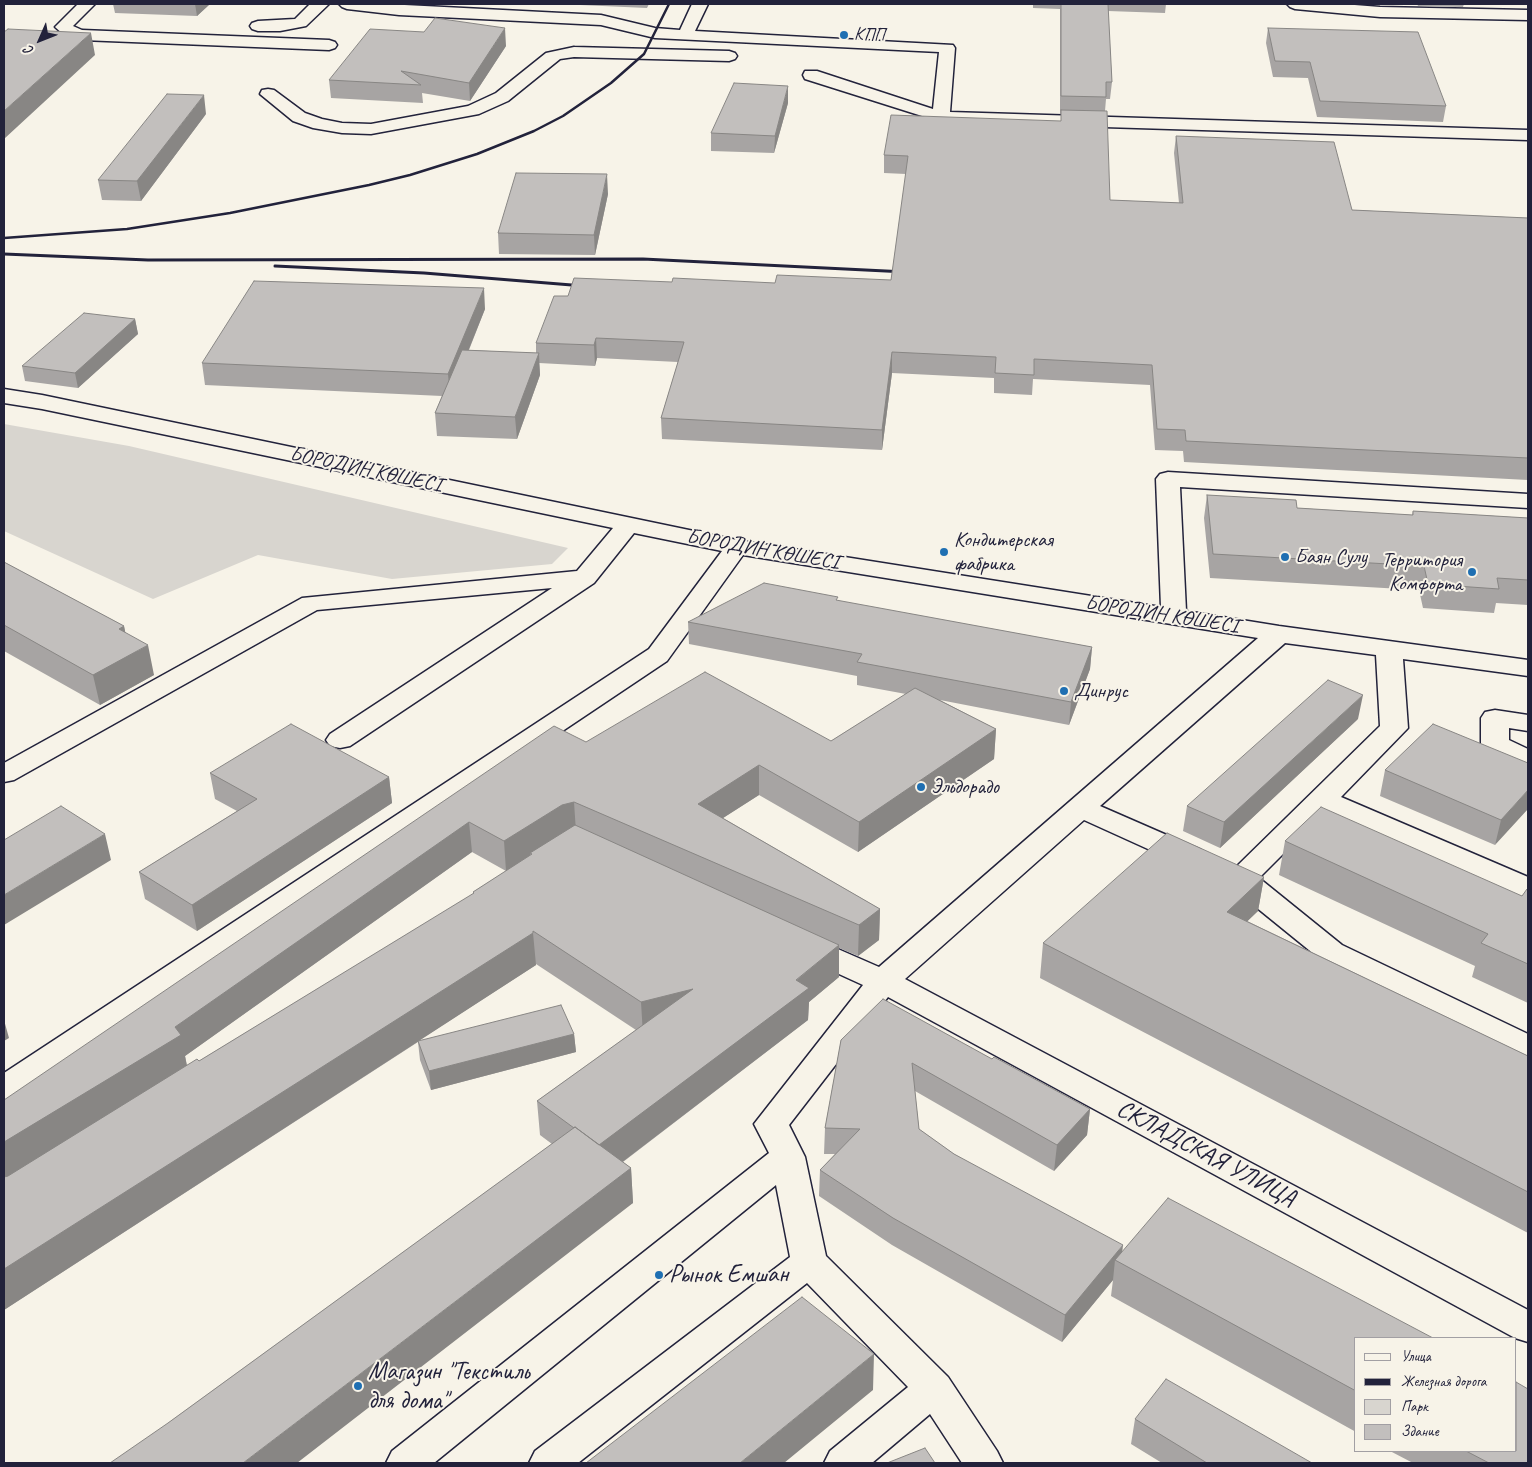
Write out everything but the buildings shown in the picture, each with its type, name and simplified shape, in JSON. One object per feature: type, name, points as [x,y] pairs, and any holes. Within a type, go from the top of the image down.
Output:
[{"type":"street","points":[[87,4],[64,27],[70,32],[82,35],[329,45]]},
{"type":"street","points":[[245,26],[280,26],[300,23],[316,6],[321,4]]},
{"type":"street","points":[[347,4],[399,10],[601,20],[655,33],[947,48],[941,117]]},
{"type":"street","points":[[685,35],[700,4]]},
{"type":"street","points":[[1295,4],[1380,12],[1528,15]]},
{"type":"street","points":[[156,24],[227,26]]},
{"type":"street","points":[[268,94],[299,117],[319,124],[342,128],[371,129],[473,110],[502,97],[552,56],[558,54],[574,52],[741,56]]},
{"type":"street","points":[[926,63],[946,64]]},
{"type":"street","points":[[811,75],[941,117],[1528,135]]},
{"type":"street","name":"БОРОДИН КӨШЕСІ","points":[[4,396],[42,402],[737,548],[1279,634],[1528,668]]},
{"type":"street","points":[[1174,617],[1168,479],[1528,502]]},
{"type":"street","points":[[340,740],[585,578],[628,525]]},
{"type":"street","points":[[4,1089],[658,656],[737,548]]},
{"type":"street","points":[[4,774],[311,603],[585,578]]},
{"type":"street","points":[[983,1463],[934,1388],[809,1262],[788,1157],[771,1124],[883,981],[1279,634]]},
{"type":"street","points":[[1241,879],[1394,728],[1388,649]]},
{"type":"street","points":[[1528,723],[1494,718],[1495,744],[1528,759]]},
{"type":"street","points":[[1322,799],[1528,888]]},
{"type":"street","points":[[1081,808],[1241,879],[1331,952],[1528,1047]]},
{"type":"street","name":"СКЛАДСКАЯ УЛИЦА","points":[[774,932],[883,981],[1528,1327]]},
{"type":"street","points":[[406,1463],[788,1157]]},
{"type":"street","points":[[549,1463],[809,1262]]},
{"type":"street","points":[[844,1463],[934,1388]]},
{"type":"green space","points":[[4,424],[129,446],[568,548],[552,564],[392,579],[258,555],[153,599],[4,531]]},
{"type":"railway","points":[[4,238],[127,229],[230,213],[369,185],[410,175],[477,154],[534,131],[563,116],[611,83],[644,54],[669,4]]},
{"type":"railway","points":[[4,254],[148,260],[643,259],[906,272]]},
{"type":"railway","points":[[275,266],[424,273],[584,286]]},
{"type":"place","name":"КПП","points":[[844,35]]},
{"type":"place","name":"Кондитерская фабрика","points":[[944,552]]},
{"type":"place","name":"Баян Сулу","points":[[1285,557]]},
{"type":"place","name":"Территория Комфорта","points":[[1472,572]]},
{"type":"place","name":"Динрус","points":[[1064,691]]},
{"type":"place","name":"Эльдорадо","points":[[921,787]]},
{"type":"place","name":"Рынок Емшан","points":[[659,1275]]},
{"type":"place","name":"Магазин \"Текстиль для дома\"","points":[[358,1386]]}]
